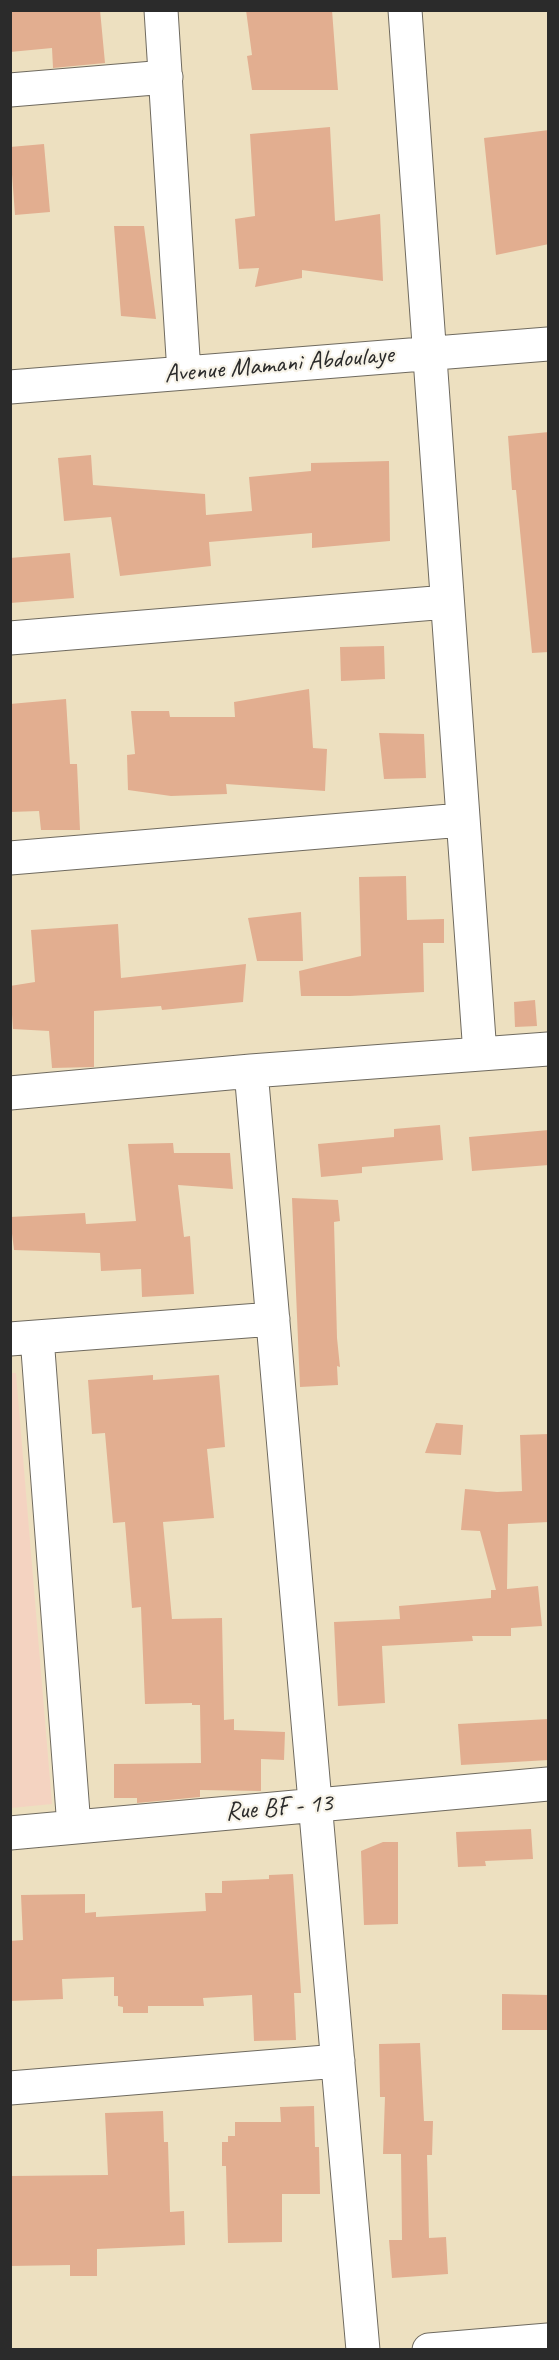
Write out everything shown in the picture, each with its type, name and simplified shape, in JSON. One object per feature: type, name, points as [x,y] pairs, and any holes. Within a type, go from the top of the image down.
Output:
[{"type":"street","points":[[161,10],[184,373]]},
{"type":"street","points":[[405,10],[480,1054]]},
{"type":"street","points":[[10,90],[166,77]]},
{"type":"street","name":"Avenue Mamani Abdoulaye","points":[[10,387],[549,344]]},
{"type":"street","points":[[10,638],[447,602]]},
{"type":"street","points":[[10,858],[462,820]]},
{"type":"street","points":[[10,1093],[251,1071],[549,1049]]},
{"type":"street","points":[[251,1071],[363,2349]]},
{"type":"street","points":[[74,1827],[24,1338],[273,1319]]},
{"type":"street","name":"Rue BF - 13","points":[[10,1833],[549,1784]]},
{"type":"street","points":[[10,2088],[338,2061]]},
{"type":"street","points":[[429,2349],[549,2340]]},
{"type":"shaded area","points":[[11,1373],[16,1373],[52,1804],[11,1808]]},
{"type":"building","points":[[10,10],[100,10],[105,63],[53,68],[52,48],[10,52]]},
{"type":"building","points":[[246,10],[332,10],[338,90],[252,90],[247,56],[252,55]]},
{"type":"building","points":[[330,127],[335,221],[380,214],[383,281],[302,270],[302,278],[255,287],[259,268],[239,269],[235,219],[255,216],[250,134]]},
{"type":"building","points":[[549,130],[549,244],[496,255],[484,138]]},
{"type":"building","points":[[44,144],[50,212],[15,215],[10,147]]},
{"type":"building","points":[[114,226],[144,226],[156,319],[121,316]]},
{"type":"building","points":[[549,432],[549,652],[532,653],[516,490],[512,490],[508,436]]},
{"type":"building","points":[[91,455],[93,485],[205,494],[206,515],[252,511],[249,477],[311,471],[311,463],[389,461],[390,541],[312,548],[312,533],[209,542],[211,566],[120,576],[111,517],[64,521],[58,458]]},
{"type":"building","points":[[70,553],[74,598],[10,603],[10,558]]},
{"type":"building","points":[[384,646],[385,679],[341,681],[340,647]]},
{"type":"building","points":[[309,689],[313,748],[327,749],[325,791],[226,784],[227,794],[171,796],[128,790],[127,755],[135,754],[131,711],[169,711],[170,717],[235,717],[234,702]]},
{"type":"building","points":[[66,699],[70,764],[77,764],[80,830],[41,830],[39,811],[10,812],[10,704]]},
{"type":"building","points":[[379,733],[424,734],[426,778],[384,779]]},
{"type":"building","points":[[406,876],[407,920],[444,919],[444,943],[423,943],[424,992],[301,996],[299,971],[361,956],[359,877]]},
{"type":"building","points":[[301,912],[303,961],[257,961],[248,918]]},
{"type":"building","points":[[118,924],[121,978],[246,964],[243,1002],[162,1010],[161,1006],[94,1011],[94,1067],[52,1068],[49,1031],[13,1029],[10,986],[35,982],[31,930]]},
{"type":"building","points":[[535,1000],[537,1026],[515,1027],[514,1002]]},
{"type":"building","points":[[440,1125],[443,1160],[362,1167],[362,1173],[321,1177],[318,1144],[394,1137],[394,1129]]},
{"type":"building","points":[[549,1130],[549,1165],[472,1171],[469,1137]]},
{"type":"building","points":[[173,1143],[174,1153],[230,1153],[233,1189],[178,1185],[184,1237],[190,1236],[194,1294],[142,1297],[141,1269],[101,1271],[100,1253],[14,1250],[10,1217],[85,1213],[86,1224],[136,1221],[128,1144]]},
{"type":"building","points":[[292,1198],[338,1200],[340,1221],[334,1222],[340,1367],[337,1366],[338,1385],[300,1387]]},
{"type":"building","points":[[153,1375],[153,1380],[219,1375],[225,1447],[207,1449],[214,1518],[163,1522],[172,1619],[222,1618],[224,1720],[234,1719],[234,1730],[285,1732],[284,1760],[261,1759],[261,1791],[200,1790],[200,1797],[137,1803],[137,1798],[114,1798],[114,1764],[201,1763],[200,1705],[192,1705],[192,1703],[145,1704],[141,1607],[132,1608],[125,1522],[113,1523],[105,1433],[92,1434],[88,1380]]},
{"type":"building","points":[[436,1423],[463,1425],[461,1455],[425,1453]]},
{"type":"building","points":[[549,1434],[549,1522],[508,1524],[507,1589],[538,1586],[542,1626],[511,1628],[511,1636],[472,1636],[473,1641],[382,1646],[385,1703],[338,1706],[334,1622],[400,1619],[399,1606],[491,1598],[491,1590],[496,1590],[480,1531],[461,1530],[465,1489],[497,1492],[522,1491],[520,1435]]},
{"type":"building","points":[[549,1719],[549,1760],[461,1765],[458,1724]]},
{"type":"building","points":[[531,1829],[533,1859],[485,1861],[486,1866],[458,1867],[456,1832]]},
{"type":"building","points":[[383,1842],[398,1842],[398,1924],[364,1925],[361,1851]]},
{"type":"building","points":[[293,1874],[301,1993],[294,1993],[296,2040],[254,2041],[252,1995],[203,1998],[204,2006],[148,2006],[148,2013],[123,2013],[123,2007],[118,2006],[118,1996],[114,1996],[114,1977],[62,1979],[63,1999],[10,2001],[10,1941],[23,1940],[21,1895],[85,1894],[85,1913],[96,1912],[96,1917],[206,1911],[205,1893],[222,1893],[222,1881],[269,1879],[269,1875]]},
{"type":"building","points":[[502,1994],[548,1995],[547,2030],[502,2030]]},
{"type":"building","points":[[420,2043],[424,2121],[433,2121],[432,2155],[427,2155],[429,2238],[446,2237],[448,2274],[392,2278],[389,2240],[402,2240],[401,2154],[383,2154],[385,2097],[380,2097],[379,2044]]},
{"type":"building","points":[[314,2106],[315,2147],[319,2147],[320,2194],[282,2194],[282,2242],[228,2243],[226,2166],[222,2166],[222,2142],[228,2142],[228,2136],[235,2136],[235,2122],[281,2122],[280,2107]]},
{"type":"building","points":[[163,2111],[164,2142],[168,2142],[170,2212],[184,2211],[185,2245],[97,2249],[97,2276],[70,2276],[70,2265],[10,2266],[10,2176],[108,2175],[105,2113]]}]
